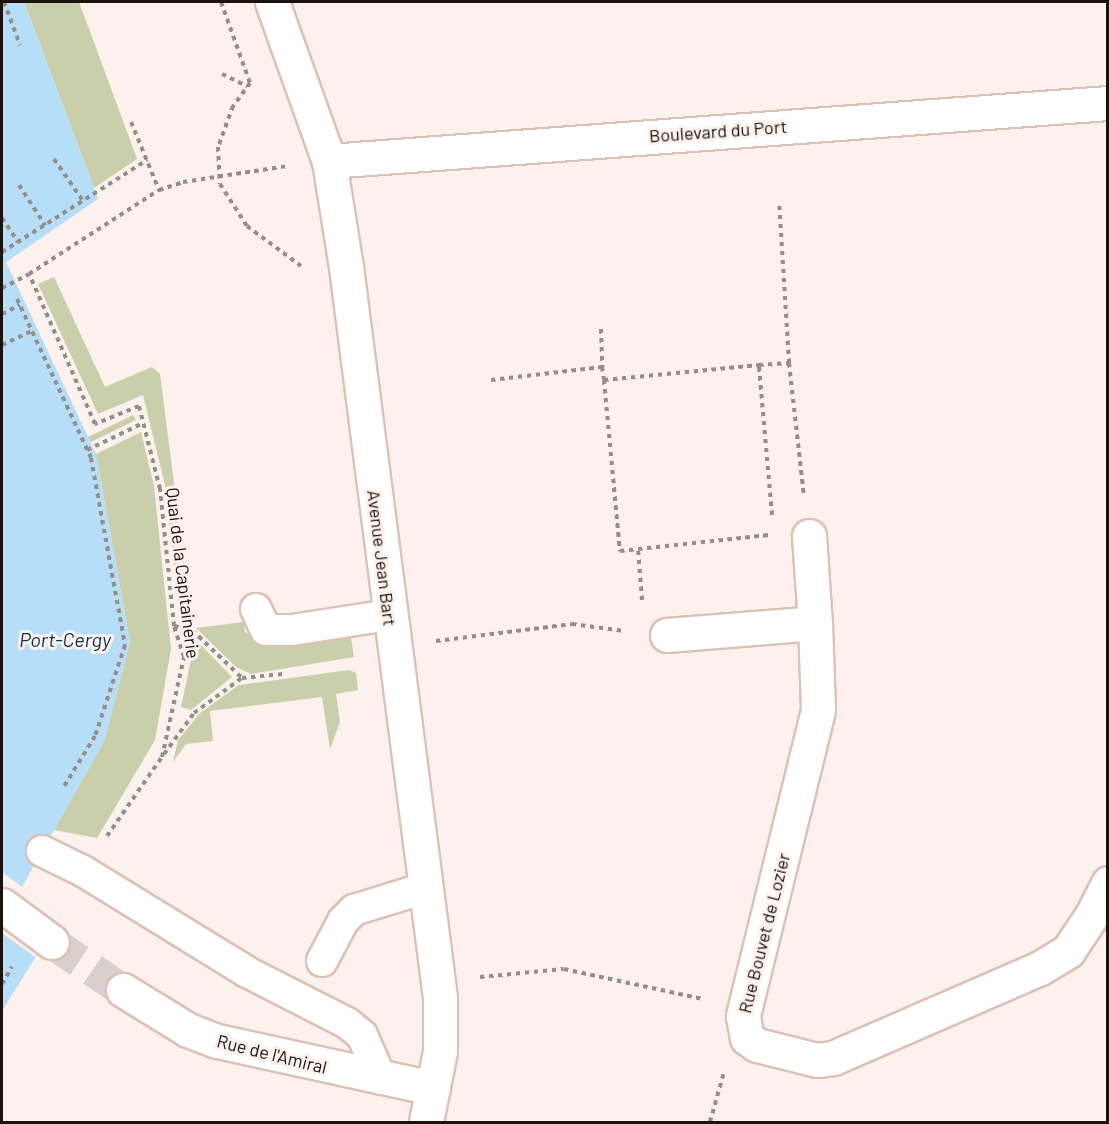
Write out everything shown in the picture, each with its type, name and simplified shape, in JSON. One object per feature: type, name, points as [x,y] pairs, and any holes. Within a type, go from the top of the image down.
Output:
[{"type":"street","name":"Avenue Jean Bart","points":[[272,2],[328,161],[346,267],[440,998],[440,1051],[426,1122]]},
{"type":"street","name":"Boulevard du Port","points":[[328,161],[1107,103]]},
{"type":"street","name":"Rue Bouvet de Lozier","points":[[809,536],[818,710],[744,1009],[744,1031],[757,1045],[817,1060],[833,1058],[1055,961],[1079,936],[1107,883]]},
{"type":"street","points":[[655,635],[815,623]]},
{"type":"street","points":[[2,905],[52,942]]},
{"type":"street","name":"Rue de l'Amiral","points":[[123,990],[188,1030],[217,1041],[433,1089]]},
{"type":"lane","points":[[256,609],[266,630],[292,630],[389,615]]},
{"type":"lane","points":[[42,851],[82,871],[247,972],[347,1023],[362,1035],[381,1079]]},
{"type":"lane","points":[[322,961],[343,921],[354,910],[425,888]]},
{"type":"path","points":[[4,2],[20,45]]},
{"type":"path","points":[[221,2],[250,83],[233,106],[218,147],[219,176],[232,207],[247,226],[281,254],[310,268]]},
{"type":"path","points":[[222,74],[247,86]]},
{"type":"path","points":[[131,122],[159,190]]},
{"type":"path","points":[[54,159],[83,201]]},
{"type":"path","points":[[2,252],[147,160]]},
{"type":"path","points":[[2,288],[29,274],[159,190],[219,176],[328,161]]},
{"type":"path","points":[[19,185],[45,225]]},
{"type":"path","points":[[779,201],[789,363],[809,536]]},
{"type":"path","points":[[2,218],[18,242]]},
{"type":"path","points":[[29,274],[95,424],[139,406],[143,423],[87,450]]},
{"type":"path","points":[[17,299],[87,450],[124,645],[95,736],[63,789]]},
{"type":"path","points":[[2,314],[20,305]]},
{"type":"path","points":[[601,329],[602,367],[620,551],[774,534],[759,365]]},
{"type":"path","points":[[2,345],[32,331]]},
{"type":"path","points":[[604,380],[789,363]]},
{"type":"path","points":[[491,380],[602,367]]},
{"type":"path","name":"Quai de la Capitainerie","points":[[82,871],[162,757],[184,657],[174,626],[160,489],[143,423]]},
{"type":"path","points":[[466,637],[572,624],[655,635],[638,549]]},
{"type":"path","points":[[162,757],[194,712],[242,678]]},
{"type":"path","points":[[511,973],[564,969],[744,1009]]},
{"type":"green space","points":[[24,2],[79,2],[137,159],[94,188]]},
{"type":"green space","points":[[54,277],[105,387],[152,367],[160,374],[191,616],[180,617],[165,485],[143,395],[98,414],[38,284]]},
{"type":"green space","points":[[133,415],[136,420],[91,442],[88,437]]},
{"type":"green space","points":[[141,432],[154,486],[171,649],[155,740],[97,838],[54,830],[104,741],[130,642],[96,454]]},
{"type":"green space","points":[[244,622],[245,632],[258,641],[350,632],[354,657],[251,674],[236,667],[196,628]]},
{"type":"green space","points":[[192,636],[232,677],[191,710],[181,707],[192,655],[185,640]]},
{"type":"green space","points":[[349,670],[356,673],[358,690],[336,694],[340,722],[330,749],[322,697],[210,711],[213,741],[186,744],[173,762],[178,740],[200,713],[239,685]]},
{"type":"water","name":"Port-Cergy","points":[[2,2],[24,2],[98,199],[6,262],[96,454],[130,642],[104,741],[22,887],[61,916],[2,1011]]},
{"type":"pier","points":[[2,872],[61,916],[35,957],[2,933]]},
{"type":"tunnel","points":[[52,942],[123,990]]}]
